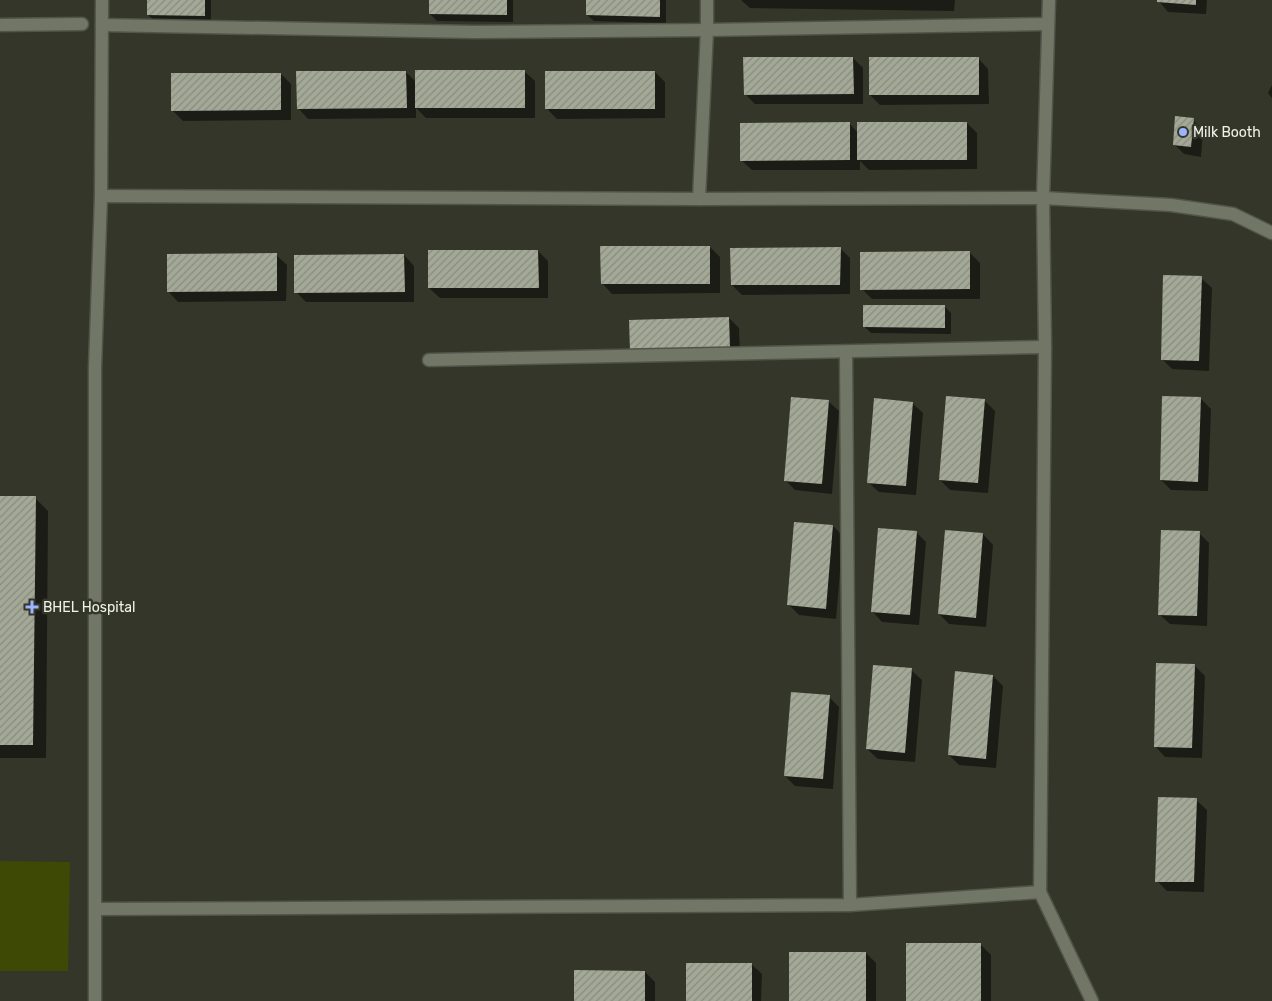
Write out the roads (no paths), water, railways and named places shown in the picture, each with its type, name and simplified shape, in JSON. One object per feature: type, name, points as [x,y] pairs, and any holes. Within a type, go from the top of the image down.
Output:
[{"type":"street","points":[[94,1001],[96,909],[95,368],[100,196],[102,0]]},
{"type":"street","points":[[699,199],[707,0]]},
{"type":"street","points":[[1048,0],[1043,198],[1045,347],[1040,892],[1092,1001]]},
{"type":"street","points":[[0,25],[82,24]]},
{"type":"street","points":[[102,25],[474,32],[1048,24]]},
{"type":"street","points":[[100,196],[699,199],[1043,198],[1171,205],[1233,214],[1272,232]]},
{"type":"street","points":[[429,360],[1045,347]]},
{"type":"street","points":[[846,352],[850,905]]},
{"type":"street","points":[[96,909],[850,905],[1040,892]]},
{"type":"place","name":"Milk Booth","points":[[1183,132]]},
{"type":"place","name":"BHEL Hospital","points":[[32,607]]}]
